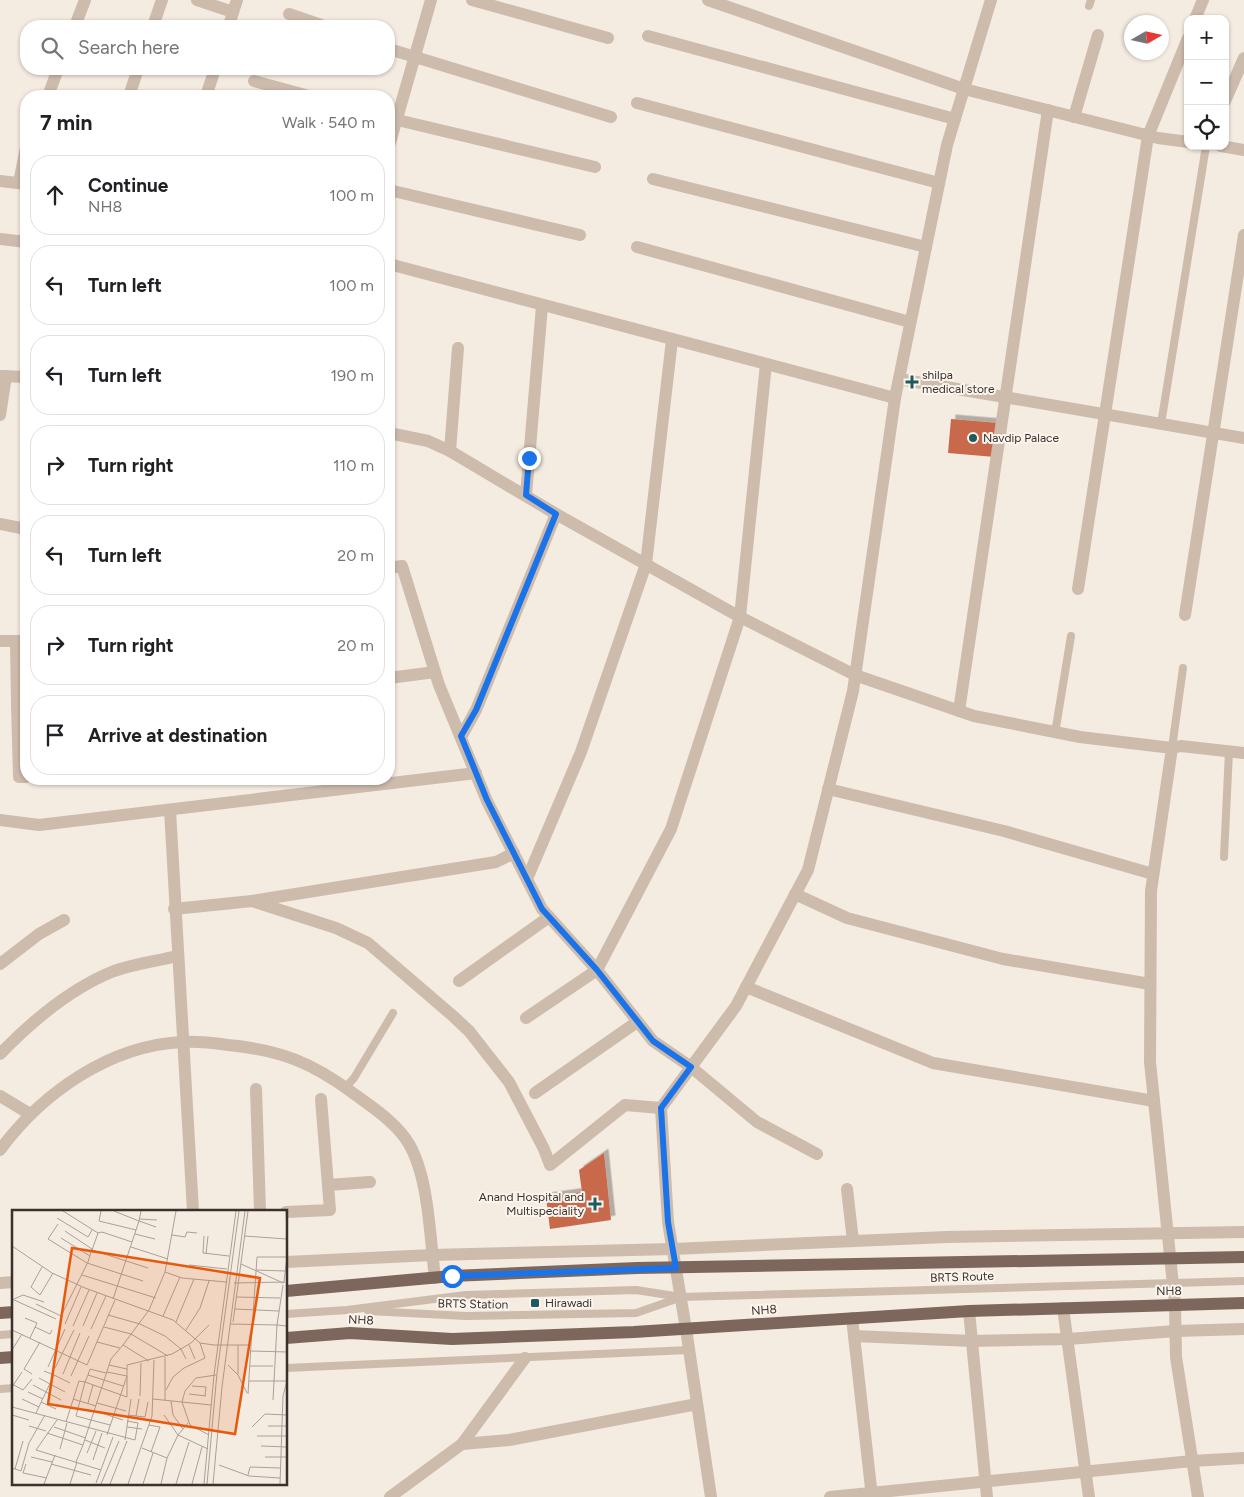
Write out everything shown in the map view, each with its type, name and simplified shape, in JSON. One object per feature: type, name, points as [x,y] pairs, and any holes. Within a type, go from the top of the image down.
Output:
[{"type":"main road","points":[[288,1291],[435,1278],[676,1268],[1244,1257]]},
{"type":"main road","name":"NH8","points":[[288,1338],[350,1333],[452,1339],[686,1328],[969,1311],[1244,1303]]},
{"type":"street","points":[[77,20],[85,0]]},
{"type":"street","points":[[155,20],[162,0]]},
{"type":"street","points":[[196,0],[235,6],[231,20]]},
{"type":"street","points":[[395,111],[414,58],[431,0]]},
{"type":"street","points":[[472,0],[608,38]]},
{"type":"street","points":[[708,0],[964,89],[1148,136],[1184,141]]},
{"type":"street","points":[[711,1497],[668,1222],[661,1108],[736,1006],[808,870],[855,676],[895,398],[939,183],[955,119],[991,0]]},
{"type":"street","points":[[1197,15],[1203,0]]},
{"type":"street","points":[[289,14],[306,20]]},
{"type":"street","points":[[1074,117],[1098,35]]},
{"type":"street","points":[[648,36],[955,119]]},
{"type":"street","points":[[1078,589],[1148,136],[1184,48]]},
{"type":"street","points":[[395,50],[414,58],[611,118]]},
{"type":"street","points":[[1229,92],[1244,58]]},
{"type":"street","points":[[50,90],[56,75]]},
{"type":"street","points":[[131,90],[136,75]]},
{"type":"street","points":[[208,90],[213,75]]},
{"type":"street","points":[[254,81],[287,90]]},
{"type":"street","points":[[637,103],[939,183]]},
{"type":"street","points":[[959,710],[1048,110]]},
{"type":"street","points":[[395,120],[595,167]]},
{"type":"street","points":[[1229,147],[1244,150]]},
{"type":"street","points":[[653,179],[926,247]]},
{"type":"street","points":[[0,181],[20,184]]},
{"type":"street","points":[[395,191],[580,235]]},
{"type":"street","points":[[1185,615],[1244,235]]},
{"type":"street","points":[[0,239],[20,241]]},
{"type":"street","points":[[638,247],[910,322]]},
{"type":"street","points":[[395,266],[895,398]]},
{"type":"street","points":[[526,495],[542,306]]},
{"type":"street","points":[[527,879],[581,752],[646,564],[672,340]]},
{"type":"street","points":[[450,451],[458,348]]},
{"type":"street","points":[[526,1018],[597,970],[671,829],[740,617],[766,364]]},
{"type":"street","points":[[0,415],[3,376],[20,377]]},
{"type":"street","points":[[899,379],[1244,438]]},
{"type":"street","points":[[395,434],[428,441],[450,451],[556,514],[740,617],[855,676],[974,716],[1055,733],[1172,748],[1180,746],[1244,753]]},
{"type":"street","points":[[461,736],[476,710],[556,514]]},
{"type":"street","points":[[0,524],[20,528]]},
{"type":"street","points":[[395,567],[402,566],[435,672],[476,773],[542,909],[597,970],[653,1041],[691,1067],[756,1122],[817,1154]]},
{"type":"street","points":[[0,641],[20,641]]},
{"type":"street","points":[[395,677],[435,672]]},
{"type":"street","points":[[1172,748],[1151,891],[1150,1062],[1171,1258],[1175,1304],[1176,1357],[1198,1497]]},
{"type":"street","points":[[20,753],[20,777]]},
{"type":"street","points":[[395,783],[476,773]]},
{"type":"street","points":[[0,820],[39,825],[377,785]]},
{"type":"street","points":[[828,789],[1004,831],[1153,874]]},
{"type":"street","points":[[170,810],[174,909],[193,1210]]},
{"type":"street","points":[[174,909],[252,901],[496,862],[514,853]]},
{"type":"street","points":[[796,894],[847,918],[1003,959],[1150,984]]},
{"type":"street","points":[[252,901],[336,928],[368,943],[453,1016],[469,1031],[509,1082],[544,1149],[550,1165],[625,1104],[661,1108]]},
{"type":"street","points":[[459,981],[549,917]]},
{"type":"street","points":[[0,964],[39,934],[64,920]]},
{"type":"street","points":[[0,1054],[14,1039],[74,991],[115,971],[177,956]]},
{"type":"street","points":[[746,986],[933,1063],[1154,1101]]},
{"type":"street","points":[[535,1093],[637,1022]]},
{"type":"street","points":[[0,1150],[15,1130],[44,1100],[106,1060],[149,1046],[183,1042],[272,1050],[312,1066],[346,1088],[387,1119],[409,1144],[420,1174],[428,1208],[435,1278]]},
{"type":"street","points":[[256,1089],[260,1210]]},
{"type":"street","points":[[0,1096],[30,1114]]},
{"type":"street","points":[[288,1212],[330,1210],[321,1099]]},
{"type":"street","points":[[328,1185],[370,1182]]},
{"type":"street","points":[[847,1189],[853,1242]]},
{"type":"street","points":[[288,1262],[432,1255],[673,1250],[947,1237],[1244,1232]]},
{"type":"street","points":[[1064,1308],[1089,1497]]},
{"type":"street","points":[[969,1311],[987,1497]]},
{"type":"street","points":[[852,1318],[872,1495]]},
{"type":"street","points":[[854,1336],[972,1341],[1068,1339],[1176,1331],[1244,1329]]},
{"type":"street","points":[[390,1497],[462,1444],[525,1358]]},
{"type":"street","points":[[462,1444],[509,1440],[697,1404]]},
{"type":"street","points":[[830,1497],[872,1495],[986,1481],[1192,1460],[1244,1458]]},
{"type":"lane","points":[[1160,424],[1205,150]]},
{"type":"lane","points":[[1055,733],[1071,636]]},
{"type":"lane","points":[[1172,748],[1184,668]]},
{"type":"lane","points":[[1224,857],[1229,751]]},
{"type":"lane","points":[[346,1088],[393,1013]]},
{"type":"lane","name":"BRTS Route","points":[[681,1297],[1244,1281]]},
{"type":"lane","name":"BRTS Station","points":[[346,1310],[466,1295],[636,1290],[681,1297]]},
{"type":"lane","name":"BRTS Station","points":[[346,1310],[466,1316],[636,1313],[681,1297]]},
{"type":"lane","points":[[288,1314],[346,1310]]},
{"type":"lane","points":[[288,1368],[689,1350]]},
{"type":"building","name":"Navdip Palace","points":[[951,419],[998,423],[995,457],[948,453]]},
{"type":"building","points":[[604,1153],[611,1220],[550,1229],[546,1197],[582,1192],[579,1170]]},
{"type":"place","name":"shilpa medical store","points":[[912,382]]},
{"type":"place","name":"Navdip Palace","points":[[973,438]]},
{"type":"place","name":"Anand Hospital and Multispeciality","points":[[595,1204]]},
{"type":"place","name":"Hirawadi","points":[[535,1303]]},
{"type":"route","points":[[452,1276],[676,1268],[668,1222],[661,1108],[691,1067],[653,1041],[597,970],[542,909],[487,800],[461,736],[476,710],[556,514],[526,495],[529,458]]}]
